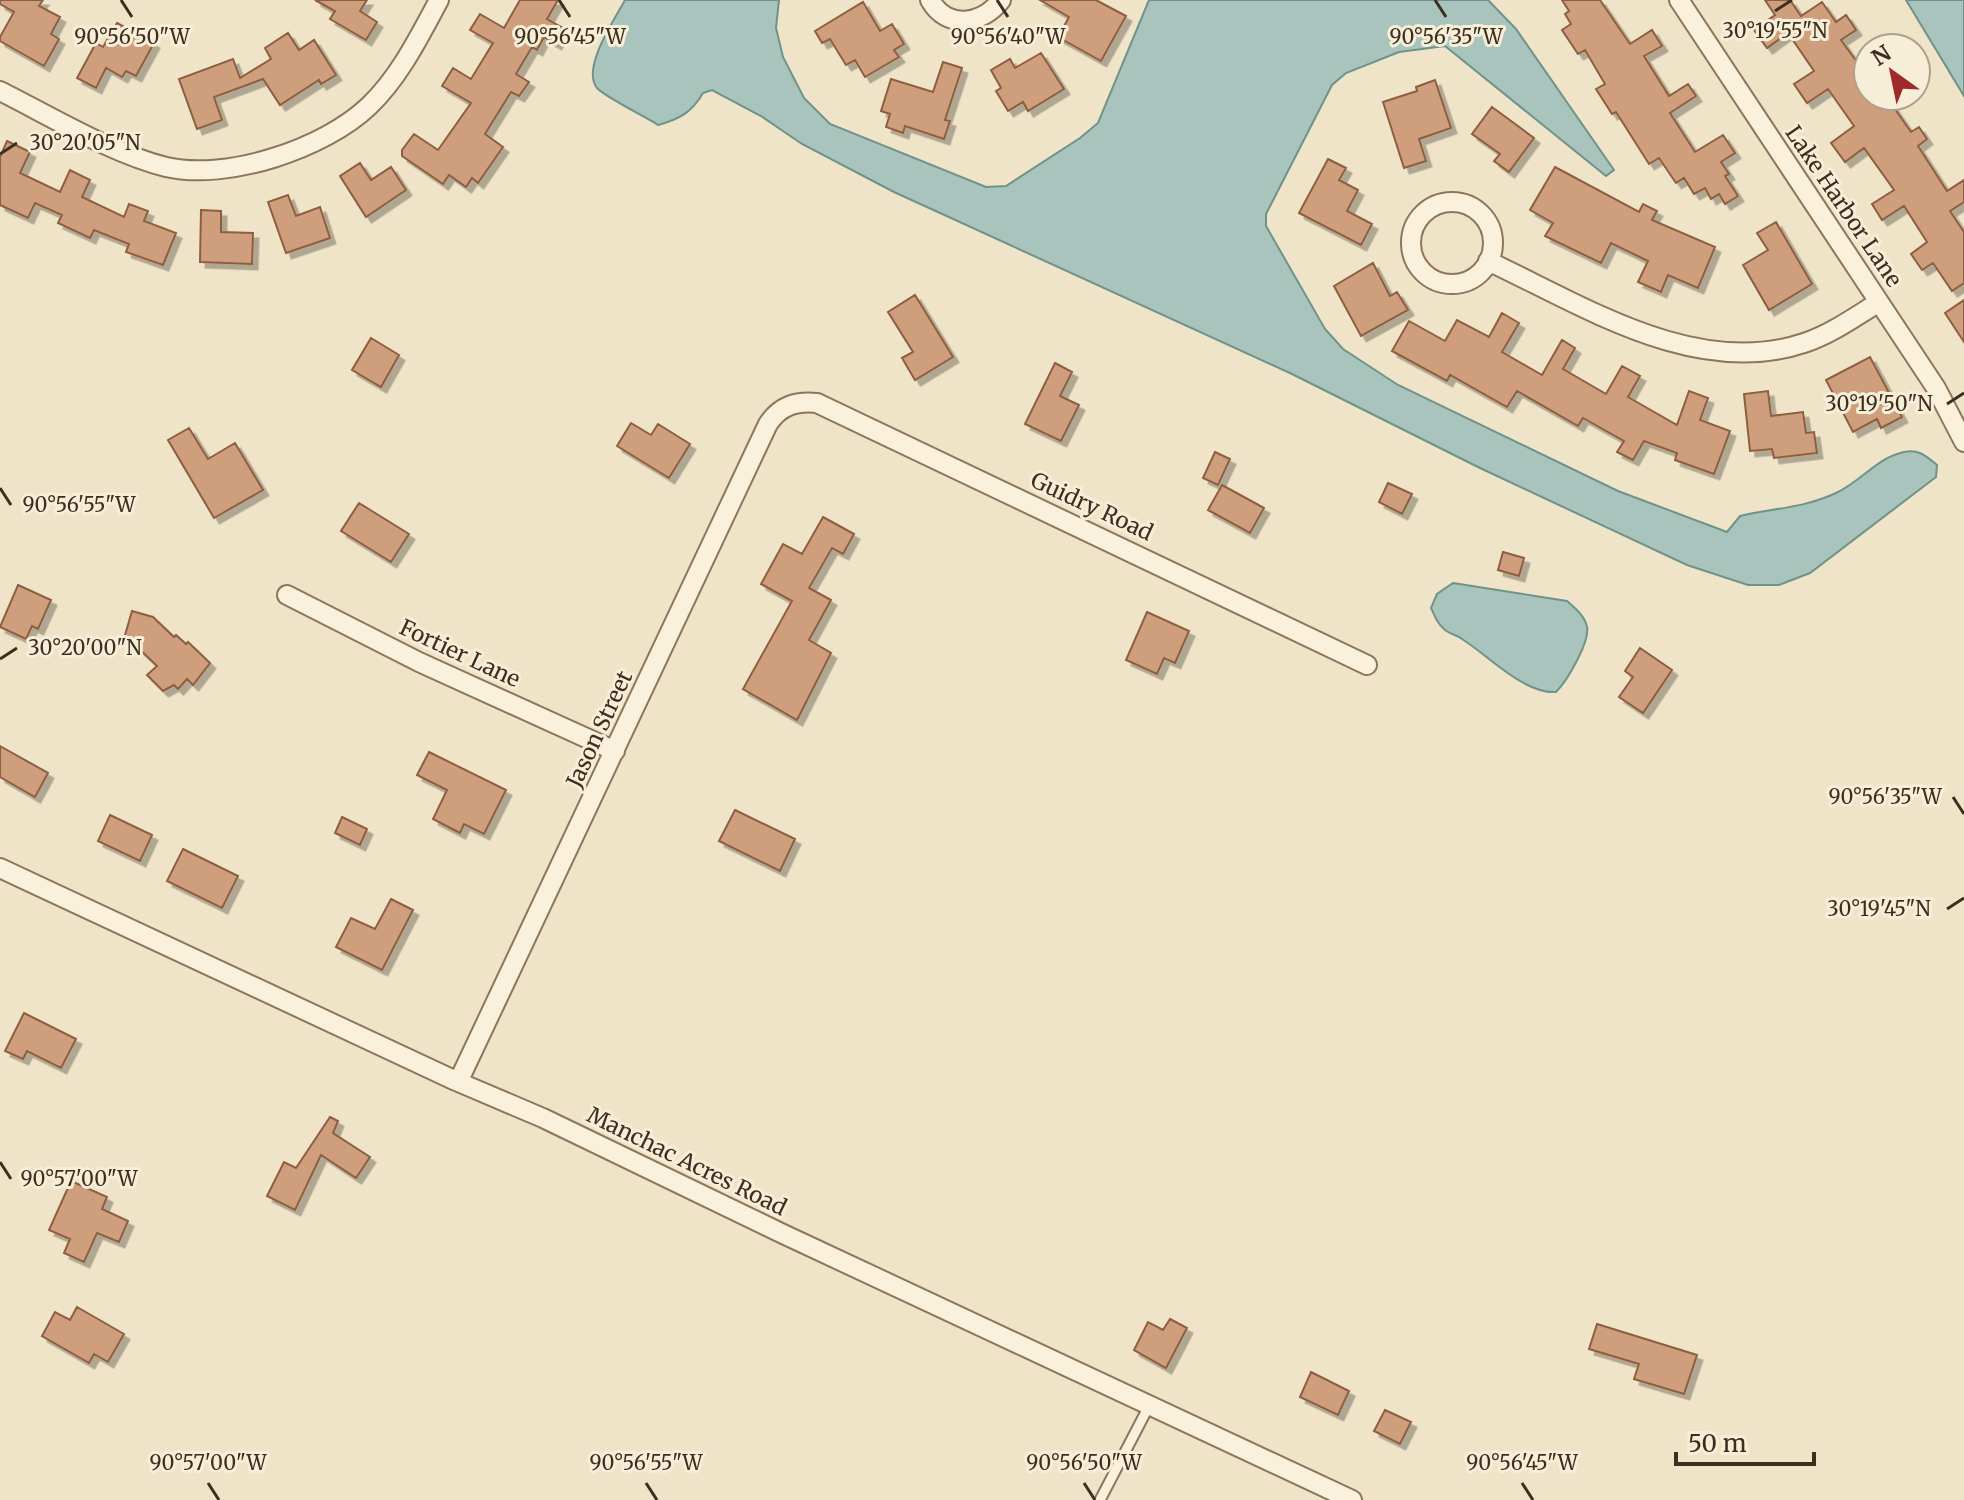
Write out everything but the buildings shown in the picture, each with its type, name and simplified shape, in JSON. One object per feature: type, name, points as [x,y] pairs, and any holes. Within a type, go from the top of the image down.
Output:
[{"type":"street","points":[[0,91],[138,158],[168,167],[206,172],[247,165],[300,147],[341,128],[369,106],[401,69],[439,0]]},
{"type":"street","points":[[930,0],[942,14],[954,20],[967,21],[981,18],[1001,0]]},
{"type":"street","name":"Lake Harbor Lane","points":[[1679,0],[1936,388],[1964,442]]},
{"type":"street","points":[[1438,204],[1466,204],[1487,221],[1493,248],[1488,261],[1481,272],[1458,283],[1432,278],[1414,259],[1412,233],[1417,221],[1438,204]]},
{"type":"street","points":[[1488,261],[1664,341],[1703,350],[1737,353],[1771,351],[1805,343],[1835,330],[1879,302]]},
{"type":"street","name":"Guidry Road","points":[[793,404],[817,403],[1367,665]]},
{"type":"street","name":"Jason Street","points":[[456,1081],[768,424],[782,408],[793,404]]},
{"type":"street","name":"Fortier Lane","points":[[287,595],[419,662],[615,751]]},
{"type":"street","name":"Manchac Acres Road","points":[[0,868],[456,1081],[543,1118],[1352,1500]]},
{"type":"lane","points":[[1100,1500],[1149,1406]]},
{"type":"water","points":[[625,0],[779,0],[776,28],[783,57],[804,98],[830,124],[986,187],[1006,186],[1098,123],[1149,0],[1488,0],[1516,29],[1614,170],[1606,176],[1445,46],[1399,52],[1346,73],[1332,85],[1266,214],[1266,226],[1325,329],[1343,349],[1398,385],[1618,491],[1727,532],[1740,516],[1801,505],[1836,493],[1885,459],[1904,452],[1918,452],[1937,465],[1936,477],[1810,573],[1779,585],[1748,585],[1687,565],[1480,468],[1292,374],[894,192],[802,144],[761,116],[712,90],[703,93],[685,114],[658,125],[601,92],[593,79],[596,56]]},
{"type":"water","points":[[1906,0],[1964,0],[1964,96],[1932,43],[1932,32],[1925,32]]},
{"type":"water","points":[[1453,583],[1567,601],[1579,612],[1587,627],[1585,642],[1571,671],[1556,692],[1544,691],[1519,681],[1443,628],[1431,608],[1437,594]]}]
